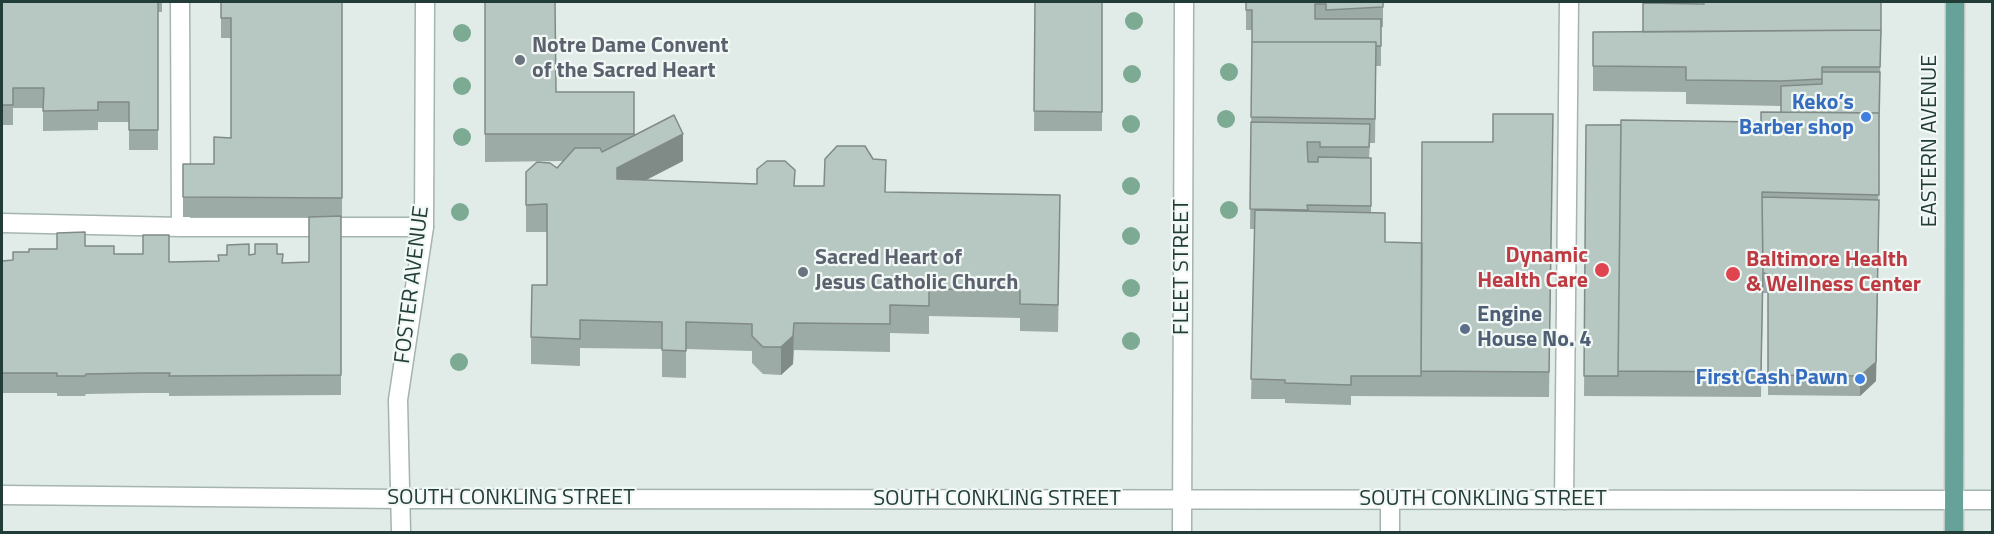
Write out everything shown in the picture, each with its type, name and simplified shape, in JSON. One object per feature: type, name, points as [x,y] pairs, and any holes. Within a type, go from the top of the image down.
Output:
[{"type":"main road","name":"EASTERN AVENUE","points":[[1954,532],[1956,2]]},
{"type":"street","points":[[180,2],[181,227]]},
{"type":"street","name":"FOSTER AVENUE","points":[[401,532],[398,400],[424,226],[425,2]]},
{"type":"street","name":"FLEET STREET","points":[[1182,532],[1184,2]]},
{"type":"street","points":[[1564,500],[1569,2]]},
{"type":"street","points":[[2,223],[181,227],[424,226]]},
{"type":"street","name":"SOUTH CONKLING STREET","points":[[2,495],[400,500],[1992,500]]},
{"type":"street","points":[[1390,500],[1390,532]]},
{"type":"building","points":[[2,2],[158,2],[158,130],[129,130],[129,102],[98,102],[98,110],[43,111],[44,88],[13,88],[13,105],[2,105]]},
{"type":"building","points":[[221,2],[342,2],[342,198],[183,197],[183,164],[214,164],[214,137],[231,138],[231,18],[221,18]]},
{"type":"building","name":"Notre Dame Convent of the Sacred Heart","points":[[485,2],[555,2],[556,92],[634,92],[634,134],[485,134]]},
{"type":"building","points":[[1035,2],[1102,2],[1102,112],[1034,111]]},
{"type":"building","points":[[1246,2],[1383,2],[1383,7],[1326,10],[1326,4],[1315,4],[1315,19],[1381,19],[1381,46],[1376,46],[1376,42],[1252,42],[1252,10],[1246,10]]},
{"type":"building","points":[[1704,2],[1881,2],[1881,30],[1643,32],[1643,3],[1704,4]]},
{"type":"building","points":[[1881,30],[1880,67],[1822,67],[1822,79],[1686,80],[1686,67],[1593,66],[1593,32]]},
{"type":"building","points":[[1252,42],[1376,42],[1375,119],[1251,117]]},
{"type":"building","points":[[1822,72],[1880,72],[1879,118],[1879,113],[1781,112],[1781,86],[1822,84]]},
{"type":"building","points":[[1761,112],[1879,113],[1879,195],[1762,192],[1761,372],[1618,371],[1621,120],[1761,122]]},
{"type":"building","points":[[1493,114],[1553,114],[1549,372],[1421,371],[1422,142],[1493,142]]},
{"type":"building","name":"Sacred Heart of Jesus Catholic Church","points":[[674,115],[683,134],[617,168],[617,179],[757,184],[757,169],[767,161],[785,161],[795,170],[794,186],[824,186],[825,159],[837,146],[865,146],[873,159],[886,160],[885,192],[1060,195],[1058,305],[1020,304],[1020,290],[929,289],[929,306],[890,305],[890,324],[794,323],[793,336],[781,347],[763,347],[752,336],[752,324],[686,322],[686,351],[662,350],[662,322],[580,320],[580,339],[531,337],[532,285],[547,285],[547,204],[526,205],[526,172],[537,162],[550,163],[557,168],[575,148],[600,148],[602,152]]},
{"type":"building","points":[[1251,122],[1370,124],[1369,147],[1320,147],[1320,142],[1307,142],[1308,162],[1318,162],[1318,157],[1371,158],[1371,206],[1307,205],[1308,210],[1250,209]]},
{"type":"building","name":"Dynamic Health Care","points":[[1586,125],[1621,125],[1618,376],[1584,376]]},
{"type":"building","points":[[1762,197],[1879,200],[1876,362],[1860,376],[1768,375],[1768,274],[1763,273]]},
{"type":"building","points":[[1255,210],[1385,213],[1385,242],[1422,243],[1421,376],[1351,376],[1351,385],[1285,383],[1285,380],[1251,379]]},
{"type":"building","points":[[341,216],[341,375],[169,376],[170,373],[143,373],[57,376],[57,373],[2,373],[2,261],[13,260],[13,252],[29,252],[29,249],[57,249],[57,233],[85,232],[85,246],[114,246],[114,254],[143,254],[143,235],[169,235],[169,262],[219,261],[218,255],[227,255],[227,245],[249,244],[249,255],[255,254],[255,244],[277,244],[277,254],[283,254],[282,263],[309,262],[309,217]]},
{"type":"place","name":"Notre Dame Convent of the Sacred Heart","points":[[520,60]]},
{"type":"place","name":"Keko’s Barber shop","points":[[1866,117]]},
{"type":"place","name":"Dynamic Health Care","points":[[1602,270]]},
{"type":"place","name":"Sacred Heart of Jesus Catholic Church","points":[[803,272]]},
{"type":"place","name":"Baltimore Health & Wellness Center","points":[[1733,274]]},
{"type":"place","name":"Engine House No. 4","points":[[1465,329]]},
{"type":"place","name":"First Cash Pawn","points":[[1860,379]]}]
